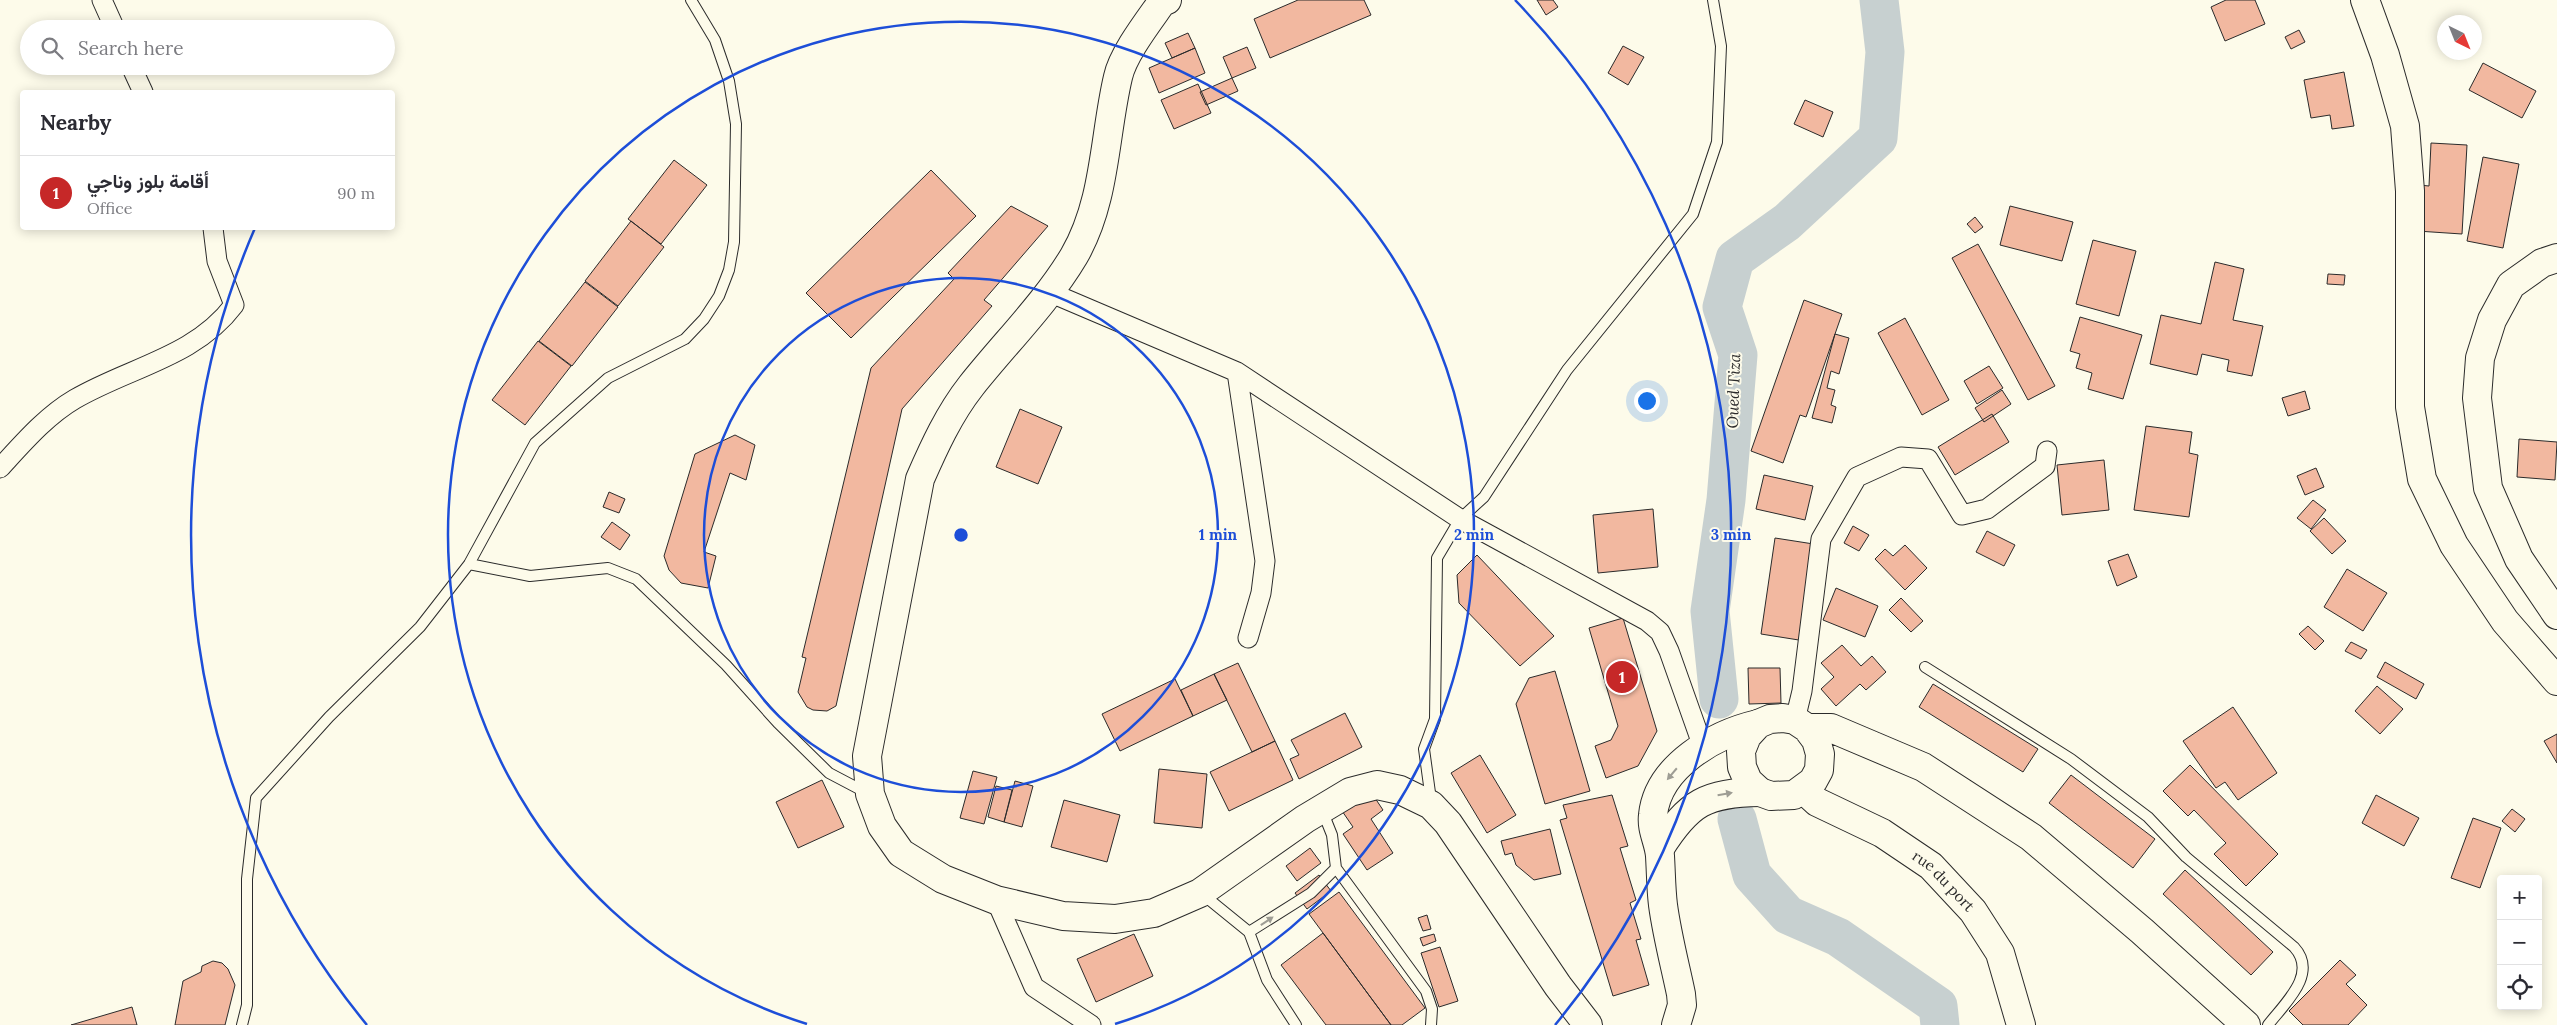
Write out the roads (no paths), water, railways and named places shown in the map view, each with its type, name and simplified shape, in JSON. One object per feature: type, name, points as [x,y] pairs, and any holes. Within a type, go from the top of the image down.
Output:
[{"type":"main road","points":[[2365,0],[2385,55],[2405,126],[2410,191],[2410,407],[2422,479],[2454,545],[2505,621],[2557,681]]},
{"type":"main road","points":[[1163,1],[1139,34],[1118,75],[1106,158],[1092,215],[1075,255],[1049,292],[970,388],[938,438],[920,479],[868,756],[870,794],[882,826],[901,853],[943,879],[996,900],[1063,916],[1116,919],[1154,913],[1200,893],[1322,809],[1350,792],[1377,784],[1400,790],[1432,805],[1448,823],[1558,986],[1588,1025]]},
{"type":"main road","points":[[2557,258],[2542,263],[2511,285],[2489,330],[2480,358],[2477,398],[2488,488],[2518,558],[2557,615]]},
{"type":"main road","points":[[1676,1025],[1682,1006],[1681,994],[1663,905],[1660,848],[1655,837],[1653,817],[1656,800],[1663,786],[1679,766],[1703,747],[1736,729],[1770,719],[1830,728],[1924,767],[2031,837],[2142,931],[2246,1025]]},
{"type":"main road","points":[[1758,724],[1747,736],[1741,751],[1742,767],[1748,781],[1760,792]]},
{"type":"main road","points":[[1801,724],[1816,740],[1820,754],[1811,780]]},
{"type":"main road","points":[[1660,848],[1672,829],[1693,807],[1710,797],[1735,792],[1760,792],[1782,798],[1811,780],[1838,751],[1865,743]]},
{"type":"main road","name":"rue du port","points":[[1811,780],[1817,802],[1882,833],[1931,866],[1973,911],[2000,953],[2021,1025]]},
{"type":"street","points":[[102,0],[110,20]]},
{"type":"street","points":[[134,75],[142,90]]},
{"type":"street","points":[[0,468],[36,429],[75,399],[196,342],[220,323],[234,305],[217,261],[213,230]]},
{"type":"street","points":[[1049,292],[1237,372],[1460,519],[1647,620],[1660,632],[1703,747]]},
{"type":"street","points":[[1237,372],[1265,560],[1261,593],[1248,638]]},
{"type":"street","points":[[1801,724],[1802,691],[1822,539],[1857,477],[1901,457],[1928,459],[1962,516],[1987,509],[2045,466],[2047,451]]},
{"type":"street","points":[[996,900],[1034,987],[1092,1025]]},
{"type":"lane","points":[[242,1025],[247,1006],[247,878],[256,798],[328,717],[420,627],[469,564],[535,443],[608,378],[684,339],[704,320],[719,296],[730,270],[734,242],[736,124],[729,81],[718,49],[691,0]]},
{"type":"lane","points":[[1432,805],[1424,749],[1434,719],[1437,558],[1460,519],[1484,497],[1566,370],[1693,214],[1717,142],[1721,46],[1713,0]]},
{"type":"lane","points":[[469,564],[530,576],[608,568],[636,579],[726,665],[778,723],[829,773],[870,794]]},
{"type":"lane","points":[[1925,667],[2071,759],[2148,817],[2186,857],[2294,948],[2303,962],[2302,978],[2268,1025]]},
{"type":"lane","points":[[1322,809],[1332,835],[1336,868],[1426,991],[1432,1009],[1431,1025]]},
{"type":"lane","points":[[1250,932],[1311,893],[1336,868]]},
{"type":"lane","points":[[1200,893],[1250,932],[1267,980],[1296,1025]]},
{"type":"waterway","name":"Oued Tiza","points":[[1719,699],[1710,611],[1726,500],[1738,355],[1722,307],[1735,259],[1787,222],[1878,138],[1885,52],[1879,0]]},
{"type":"waterway","points":[[1737,819],[1752,875],[1788,915],[1838,937],[1938,1006],[1940,1025]]},
{"type":"place","name":"أقامة بلوز وناجي","points":[[1622,677]]}]
